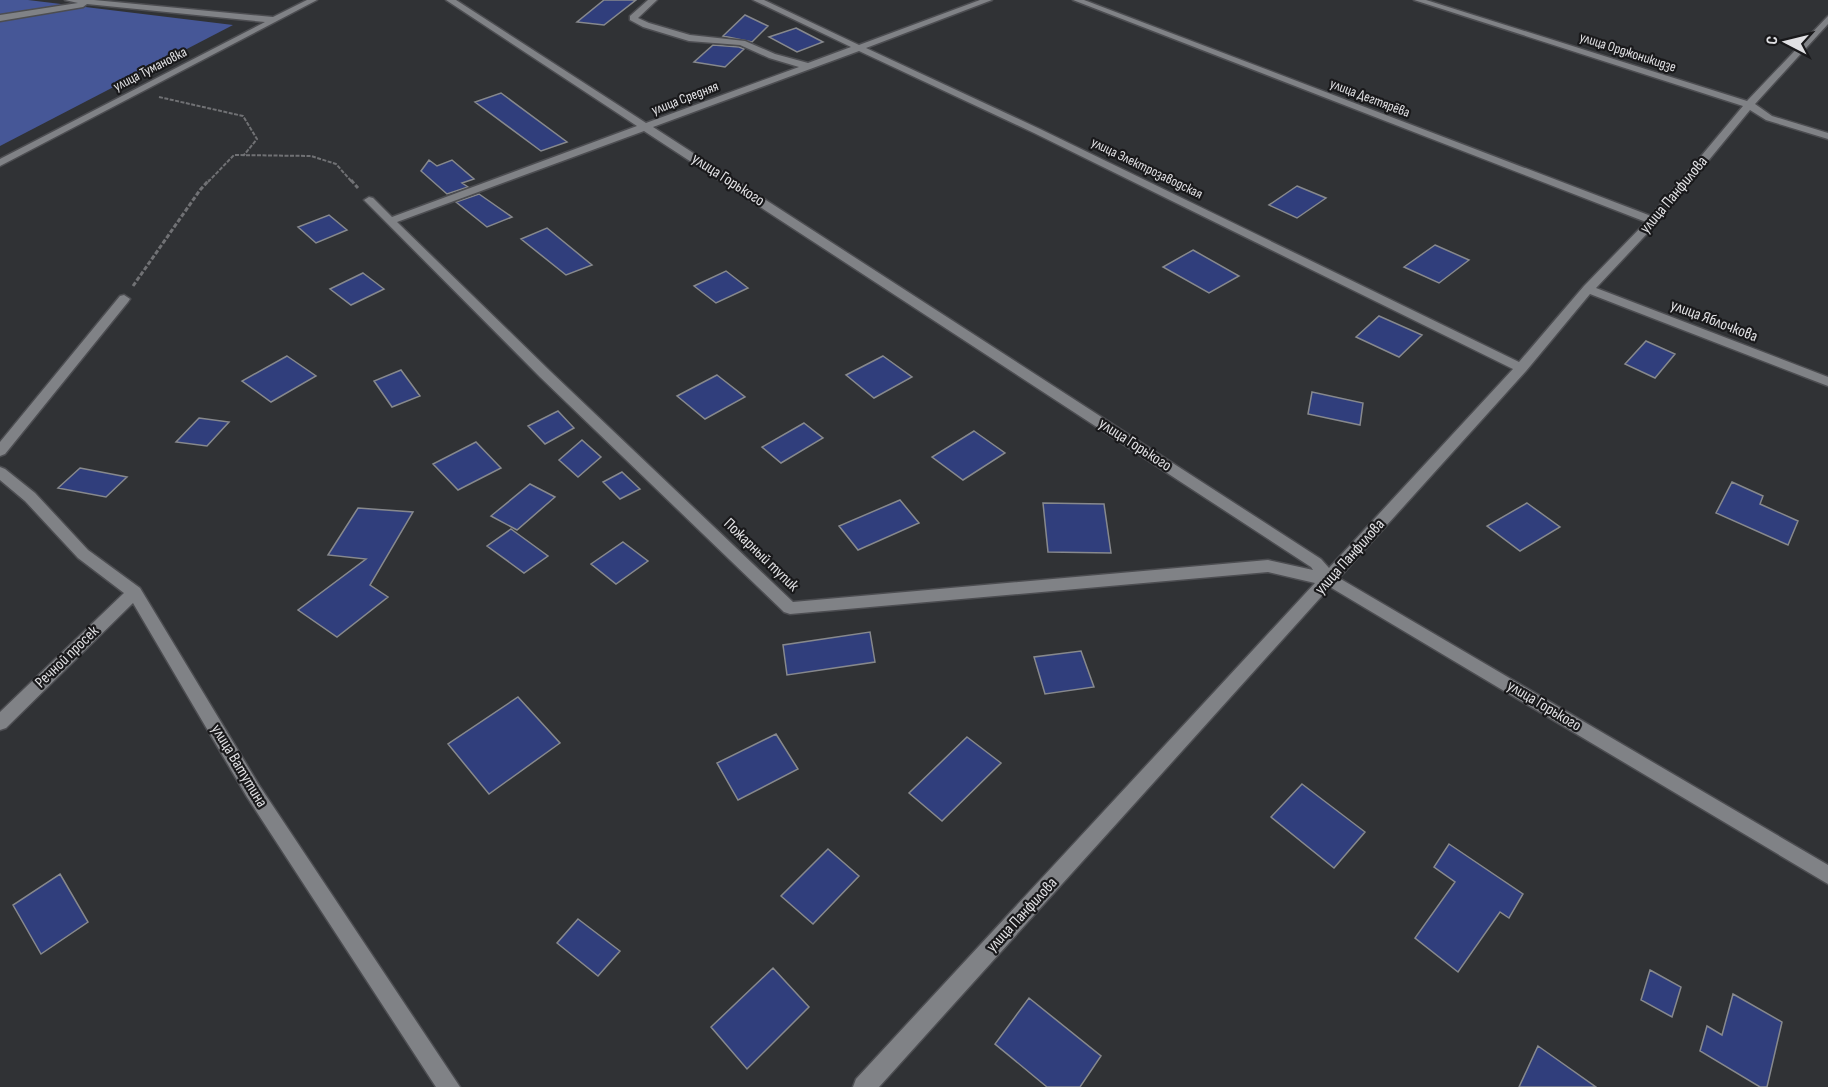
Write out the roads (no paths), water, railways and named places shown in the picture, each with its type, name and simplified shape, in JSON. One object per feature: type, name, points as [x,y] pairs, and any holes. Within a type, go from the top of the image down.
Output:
[{"type":"street","points":[[69,0],[274,20]]},
{"type":"street","name":"улица Тумановка","points":[[0,163],[313,0]]},
{"type":"street","name":"улица Горького","points":[[450,0],[1316,563],[1330,580],[1828,875]]},
{"type":"street","points":[[653,0],[633,18],[646,25],[689,38],[742,43],[772,56],[807,66]]},
{"type":"street","name":"улица Электрозаводская","points":[[757,0],[1037,131],[1521,368]]},
{"type":"street","name":"улица Средняя","points":[[390,221],[988,0]]},
{"type":"street","name":"улица Дегтярёва","points":[[1077,0],[1653,221]]},
{"type":"street","name":"улица Орджоникидзе","points":[[1418,0],[1749,105],[1769,118],[1828,136]]},
{"type":"street","points":[[0,18],[97,4]]},
{"type":"street","name":"улица Панфилова","points":[[864,1087],[1330,580],[1588,290],[1653,221],[1749,105],[1828,19]]},
{"type":"street","name":"Пожарный тупик","points":[[369,200],[545,374],[790,608],[1268,566],[1330,580]]},
{"type":"street","name":"улица Яблочкова","points":[[1588,290],[1828,382]]},
{"type":"street","points":[[0,451],[124,299]]},
{"type":"street","name":"улица Ватутина","points":[[0,472],[30,497],[82,554],[134,592],[253,790],[449,1087]]},
{"type":"street","name":"Речной просек","points":[[0,723],[134,592]]}]
